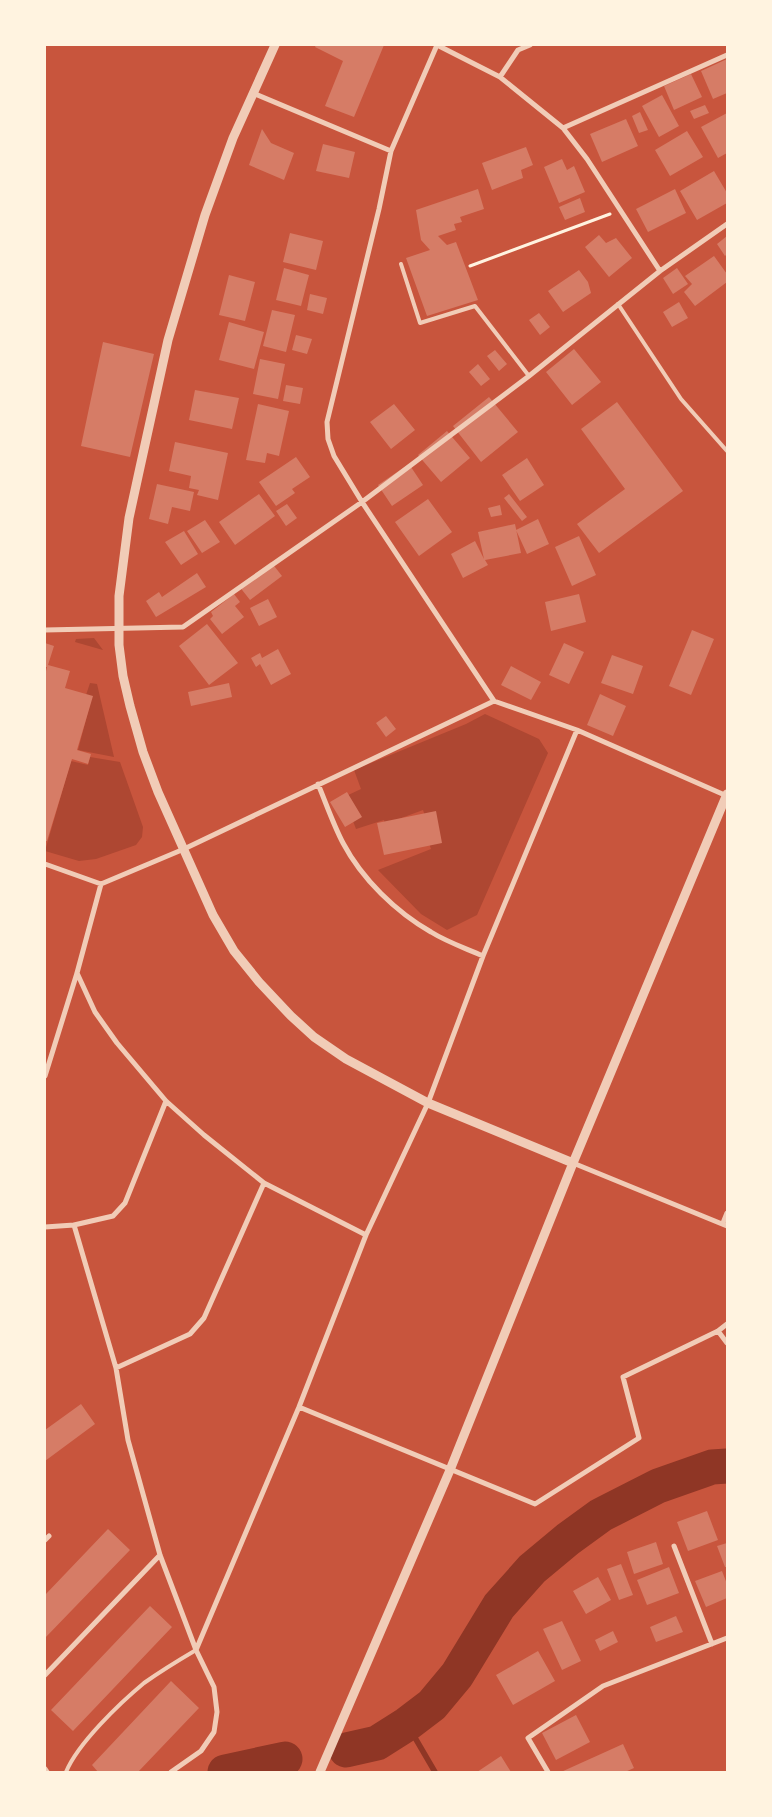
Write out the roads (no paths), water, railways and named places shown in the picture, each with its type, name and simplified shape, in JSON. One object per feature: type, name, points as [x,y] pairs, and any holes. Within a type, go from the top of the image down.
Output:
[{"type":"street","points":[[275,45],[216,181],[168,340],[129,518],[119,596],[118,629],[123,676],[143,752],[158,792],[213,915],[234,951],[258,982],[314,1037],[346,1059],[428,1103],[725,1224],[727,1213]]},
{"type":"street","points":[[320,1772],[450,1470],[573,1163],[727,795],[577,730],[494,701],[362,502],[334,456],[328,439],[327,422],[377,218],[391,151],[437,45],[500,77],[564,128],[587,159],[660,271]]},
{"type":"street","points":[[500,77],[518,50],[530,45]]},
{"type":"street","points":[[564,128],[727,55]]},
{"type":"street","points":[[253,93],[391,151]]},
{"type":"street","points":[[45,630],[183,627],[362,502],[529,376],[660,271],[727,224]]},
{"type":"street","points":[[45,864],[101,884],[184,849],[494,701]]},
{"type":"street","points":[[196,1650],[299,1407],[366,1235],[428,1103],[483,956],[577,730]]},
{"type":"street","points":[[318,784],[343,843],[364,874],[397,908],[416,923],[447,941],[483,956]]},
{"type":"street","points":[[45,1076],[101,884]]},
{"type":"street","points":[[76,973],[95,1012],[116,1043],[166,1101],[204,1136],[264,1183],[366,1235]]},
{"type":"street","points":[[45,1227],[74,1225],[113,1216],[125,1203],[166,1101]]},
{"type":"street","points":[[116,1368],[190,1334],[204,1318],[264,1183]]},
{"type":"street","points":[[74,1225],[116,1368],[128,1440],[160,1555],[196,1650],[214,1687],[217,1712],[214,1732],[201,1751],[171,1772]]},
{"type":"street","points":[[299,1407],[535,1504],[639,1438],[623,1377],[718,1331],[727,1324]]},
{"type":"street","points":[[718,1331],[727,1343]]},
{"type":"street","points":[[674,1546],[712,1644]]},
{"type":"street","points":[[45,1675],[160,1555]]},
{"type":"street","points":[[548,1772],[528,1738],[603,1686],[727,1638]]},
{"type":"lane","points":[[401,264],[420,323],[475,306],[529,376]]},
{"type":"lane","points":[[618,304],[681,399],[727,451]]},
{"type":"lane","points":[[66,1772],[82,1744],[144,1683],[196,1650]]},
{"type":"waterway","points":[[346,1750],[377,1743],[432,1705],[457,1675],[499,1606],[532,1569],[568,1539],[601,1515],[658,1486],[712,1467],[727,1466]]},
{"type":"waterway","points":[[407,1724],[435,1772]]},
{"type":"waterway","points":[[225,1772],[285,1759]]}]
